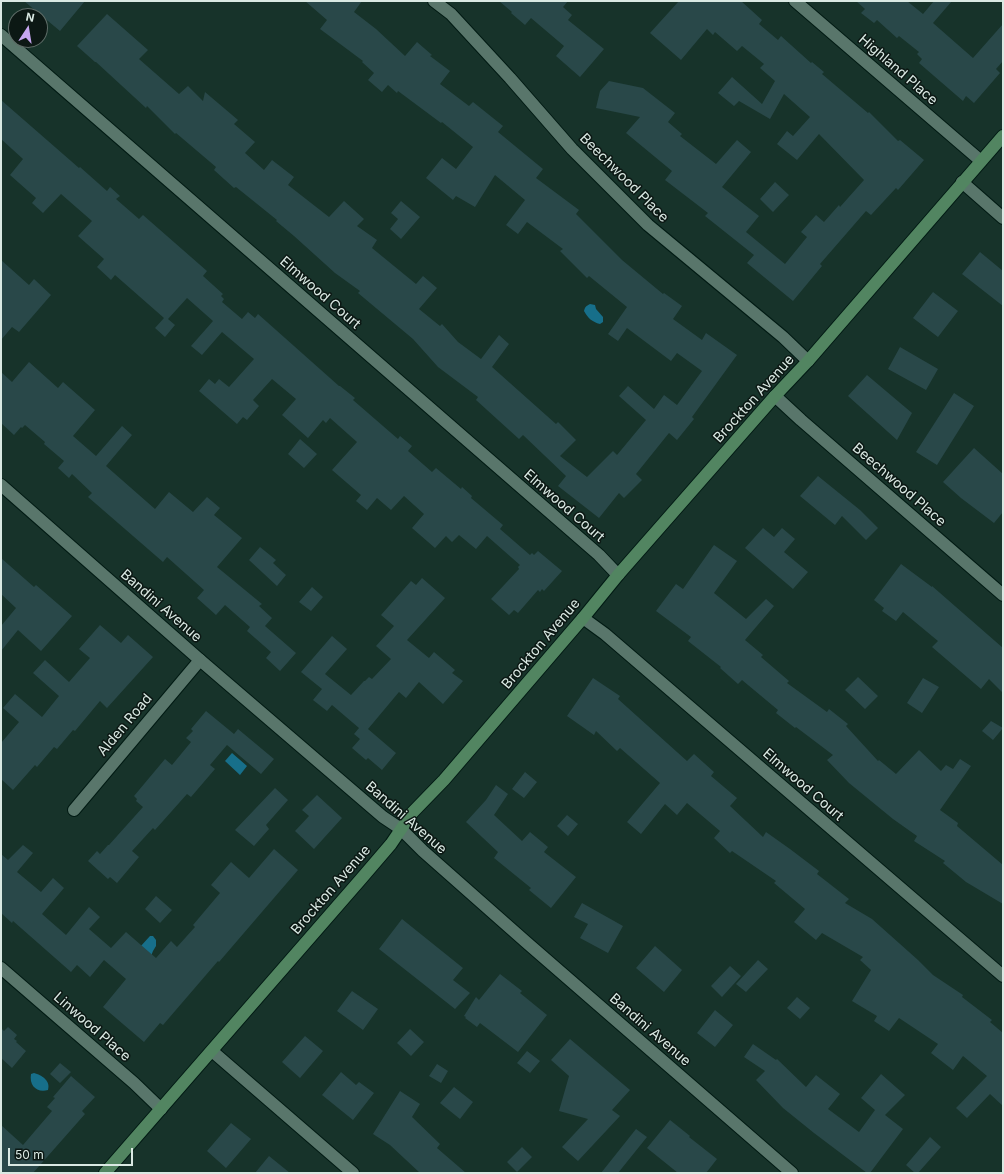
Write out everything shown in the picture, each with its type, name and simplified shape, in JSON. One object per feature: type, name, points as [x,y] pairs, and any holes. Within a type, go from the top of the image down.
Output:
[{"type":"main road","name":"Brockton Avenue","points":[[105,1173],[361,879],[391,844],[412,813],[444,780],[618,575],[775,396],[808,361],[1003,136]]},
{"type":"street","name":"Beechwood Place","points":[[434,1],[451,14],[572,148],[648,225],[783,337],[808,361]]},
{"type":"street","name":"Highland Place","points":[[795,1],[981,161]]},
{"type":"street","name":"Elmwood Court","points":[[1,35],[599,555],[618,575]]},
{"type":"street","points":[[962,182],[1003,218]]},
{"type":"street","name":"Beechwood Place","points":[[775,396],[1003,595]]},
{"type":"street","name":"Bandini Avenue","points":[[1,484],[200,660],[383,817],[401,829],[423,851],[526,942],[792,1173]]},
{"type":"street","name":"Elmwood Court","points":[[583,618],[605,634],[1003,976]]},
{"type":"street","name":"Alden Road","points":[[74,810],[200,660]]},
{"type":"street","name":"Linwood Place","points":[[1,968],[134,1083],[161,1109]]},
{"type":"street","points":[[212,1051],[353,1173]]},
{"type":"water","points":[[590,304],[595,305],[596,309],[603,317],[603,322],[600,324],[590,319],[584,311]]},
{"type":"water","points":[[232,753],[247,766],[240,775],[225,761]]},
{"type":"water","points":[[150,936],[153,936],[156,940],[156,946],[151,956],[140,947]]},
{"type":"water","points":[[34,1073],[40,1075],[47,1081],[49,1087],[48,1090],[44,1091],[35,1088],[31,1082],[31,1074]]},
{"type":"building","points":[[24,1],[85,1],[60,31],[48,21],[48,8],[32,8]]},
{"type":"building","points":[[305,1],[362,1],[354,12],[376,29],[405,56],[417,42],[432,55],[430,56],[450,71],[440,84],[469,106],[473,102],[503,126],[498,132],[543,169],[536,178],[579,210],[576,214],[622,260],[663,294],[664,293],[682,306],[673,319],[702,340],[706,333],[737,355],[692,417],[694,419],[677,440],[669,433],[636,474],[642,480],[624,498],[619,493],[599,518],[558,486],[566,476],[523,435],[519,439],[476,400],[478,397],[438,367],[413,339],[358,293],[360,291],[335,273],[276,221],[277,220],[236,187],[234,188],[214,170],[216,167],[176,133],[175,134],[147,106],[146,108],[77,46],[107,14],[148,50],[139,59],[179,94],[188,86],[203,101],[205,92],[238,120],[234,124],[255,142],[245,153],[264,170],[272,160],[294,177],[288,185],[329,217],[344,201],[364,219],[357,226],[377,240],[372,248],[416,284],[423,276],[437,288],[419,309],[440,326],[442,324],[458,342],[481,359],[499,335],[509,344],[492,367],[556,424],[558,422],[576,440],[560,456],[587,477],[613,451],[617,455],[646,420],[619,396],[628,386],[654,409],[664,395],[677,405],[702,371],[677,353],[671,361],[627,328],[618,341],[608,334],[627,307],[589,276],[587,278],[560,251],[563,249],[527,222],[518,234],[506,225],[525,200],[495,175],[475,207],[456,196],[453,200],[426,178],[442,158],[456,169],[473,147],[442,122],[441,123],[398,91],[397,93],[388,85],[382,92],[368,80],[374,73],[362,62],[363,61],[320,29],[327,20]]},
{"type":"building","points":[[499,1],[568,1],[563,7],[572,15],[568,20],[604,49],[580,77],[556,56],[564,46],[531,18],[525,25]]},
{"type":"building","points":[[679,1],[741,1],[762,20],[759,24],[778,40],[781,36],[811,63],[812,62],[824,72],[822,74],[868,113],[869,112],[898,141],[900,140],[924,160],[898,190],[896,188],[871,215],[866,211],[820,264],[822,266],[793,301],[747,263],[754,255],[705,216],[708,213],[665,180],[672,171],[626,133],[640,117],[596,108],[600,91],[609,81],[643,88],[675,113],[668,122],[682,134],[680,136],[716,164],[737,140],[751,152],[722,187],[759,216],[746,232],[785,264],[807,237],[801,232],[816,215],[824,222],[839,205],[840,207],[864,180],[819,134],[797,160],[777,144],[787,131],[793,136],[810,117],[784,94],[770,119],[739,101],[734,106],[718,93],[732,77],[762,104],[775,81],[760,68],[764,64],[742,46],[737,51],[715,32],[713,35],[707,29],[681,60],[650,33]]},
{"type":"building","points":[[856,1],[907,1],[923,14],[934,1],[952,1],[933,23],[973,58],[1003,24],[1003,61],[996,69],[1000,73],[974,103],[966,96],[963,101],[919,63],[922,59],[917,54],[919,52],[899,36],[897,38],[877,20],[874,23],[861,13],[865,9]]},
{"type":"building","points":[[1,100],[107,191],[110,187],[120,196],[116,199],[139,219],[143,215],[207,271],[203,276],[223,294],[221,296],[224,299],[222,302],[242,319],[248,312],[255,318],[258,314],[339,386],[355,398],[353,400],[398,439],[400,436],[412,446],[408,451],[432,472],[436,468],[461,489],[462,487],[472,496],[471,498],[503,525],[500,529],[530,555],[532,553],[534,555],[538,551],[562,571],[544,591],[542,589],[540,592],[538,590],[518,613],[514,610],[509,615],[491,599],[519,569],[518,567],[520,565],[487,536],[476,549],[459,535],[452,542],[446,536],[435,548],[412,528],[424,514],[404,496],[391,510],[377,498],[367,510],[356,501],[361,495],[332,470],[357,442],[330,418],[326,423],[323,420],[308,438],[282,415],[296,399],[272,379],[253,400],[259,406],[247,420],[243,417],[237,424],[199,391],[209,379],[215,384],[219,379],[229,387],[254,359],[222,332],[202,355],[191,346],[213,321],[187,298],[168,319],[175,325],[165,337],[155,328],[164,318],[115,275],[111,280],[97,267],[104,259],[78,236],[92,221],[61,194],[43,213],[32,203],[36,198],[10,175],[23,159],[1,139]]},
{"type":"building","points":[[775,182],[789,195],[773,212],[760,199]]},
{"type":"building","points":[[401,201],[420,217],[401,239],[390,229],[398,219],[391,213]]},
{"type":"building","points":[[980,252],[1003,271],[1003,306],[962,274]]},
{"type":"building","points":[[1,260],[29,285],[34,279],[51,295],[19,332],[12,327],[1,340]]},
{"type":"building","points":[[933,292],[958,311],[938,337],[913,318]]},
{"type":"building","points":[[900,347],[938,369],[926,390],[888,369]]},
{"type":"building","points":[[29,362],[58,388],[63,382],[95,410],[73,436],[96,456],[122,426],[132,435],[106,466],[155,509],[169,492],[193,512],[207,497],[220,508],[214,515],[242,538],[217,567],[262,604],[259,606],[272,618],[265,626],[296,653],[280,671],[266,658],[271,652],[247,631],[250,627],[225,605],[216,615],[197,598],[204,590],[167,557],[163,562],[88,497],[92,493],[72,474],[69,478],[58,468],[64,461],[44,444],[45,442],[25,425],[22,428],[21,427],[14,435],[1,423],[1,372],[12,382]]},
{"type":"building","points":[[867,375],[912,413],[897,440],[848,396]]},
{"type":"building","points":[[954,393],[974,406],[937,465],[916,452]]},
{"type":"building","points":[[300,439],[317,454],[304,468],[288,454]]},
{"type":"building","points":[[974,448],[1003,474],[1003,512],[994,523],[943,482]]},
{"type":"building","points":[[818,476],[860,510],[878,528],[866,540],[842,516],[835,525],[800,496]]},
{"type":"building","points":[[763,528],[774,537],[782,528],[795,539],[784,552],[808,572],[793,589],[745,548]]},
{"type":"building","points":[[714,545],[737,561],[714,593],[746,619],[766,599],[774,606],[745,640],[763,655],[761,657],[789,681],[787,683],[827,712],[829,709],[848,724],[846,726],[878,761],[879,760],[896,774],[919,750],[941,771],[946,765],[953,769],[960,759],[971,766],[940,810],[958,823],[957,826],[1003,865],[1003,904],[966,882],[943,863],[945,861],[914,841],[917,836],[893,819],[849,783],[827,760],[833,755],[776,713],[778,710],[742,680],[738,684],[720,668],[721,667],[688,641],[691,637],[656,611],[676,584],[683,589]]},
{"type":"building","points":[[260,547],[276,560],[273,563],[286,575],[277,586],[249,560]]},
{"type":"building","points":[[1,558],[34,587],[36,585],[72,616],[41,651],[18,630],[1,651],[1,626],[16,608],[1,594]]},
{"type":"building","points":[[901,564],[932,586],[1003,648],[1003,693],[989,679],[981,689],[932,647],[938,641],[903,612],[896,621],[882,611],[884,608],[874,600]]},
{"type":"building","points":[[422,578],[445,598],[407,640],[429,658],[434,652],[455,670],[452,673],[463,681],[443,704],[419,682],[406,698],[399,692],[368,729],[396,753],[382,770],[368,758],[366,760],[352,748],[360,739],[354,734],[359,728],[332,705],[327,711],[313,700],[322,689],[301,672],[332,636],[347,649],[325,674],[351,695],[369,677],[372,679],[391,659],[376,646],[394,626],[381,615],[411,581],[416,585]]},
{"type":"building","points":[[312,587],[323,597],[311,611],[299,602]]},
{"type":"building","points":[[100,625],[121,643],[128,635],[153,657],[107,708],[100,701],[75,731],[73,730],[57,749],[54,747],[37,767],[35,765],[13,790],[1,779],[1,743],[19,722],[3,708],[15,694],[42,717],[59,696],[33,673],[45,660],[69,682],[90,658],[79,649]]},
{"type":"building","points":[[858,677],[878,696],[865,709],[845,690]]},
{"type":"building","points":[[593,678],[620,696],[618,699],[687,761],[694,754],[714,772],[711,776],[737,798],[730,806],[763,837],[766,832],[819,871],[817,874],[849,899],[845,903],[872,919],[933,975],[963,995],[962,997],[992,1020],[990,1022],[1003,1033],[1003,1106],[990,1094],[967,1118],[956,1108],[987,1076],[963,1056],[953,1070],[931,1053],[938,1044],[899,1018],[889,1031],[874,1021],[877,1016],[852,1001],[871,970],[860,960],[863,957],[822,933],[816,940],[794,922],[805,909],[774,883],[776,881],[732,851],[730,853],[714,838],[720,831],[687,803],[677,815],[665,804],[641,834],[627,822],[660,783],[620,748],[617,751],[596,731],[594,735],[567,716]]},
{"type":"building","points":[[923,678],[939,687],[922,713],[907,703]]},
{"type":"building","points":[[206,711],[234,734],[238,729],[274,759],[261,774],[227,745],[210,765],[215,769],[191,797],[187,794],[155,830],[153,828],[132,851],[139,857],[117,883],[110,877],[108,879],[88,861],[97,851],[100,854],[143,807],[136,801],[137,799],[134,796],[165,759],[172,765],[191,742],[186,738],[193,731],[191,729]]},
{"type":"building","points":[[991,721],[1003,728],[993,740],[982,731]]},
{"type":"building","points":[[525,772],[537,782],[524,798],[512,789]]},
{"type":"building","points":[[496,785],[508,794],[494,815],[522,841],[530,832],[548,847],[544,852],[576,877],[551,908],[529,890],[531,888],[494,858],[498,852],[466,822],[486,800]]},
{"type":"building","points":[[275,788],[288,800],[266,825],[269,829],[254,846],[235,830]]},
{"type":"building","points":[[317,795],[342,818],[314,849],[295,831],[309,816],[302,810]]},
{"type":"building","points":[[567,815],[578,824],[568,836],[557,826]]},
{"type":"building","points":[[23,845],[33,853],[17,872],[41,892],[53,878],[64,888],[42,914],[66,935],[89,907],[100,917],[89,929],[111,948],[126,932],[156,958],[171,941],[177,947],[195,927],[193,925],[220,893],[211,885],[231,862],[249,878],[274,849],[298,870],[163,1025],[160,1023],[144,1042],[103,1007],[126,979],[104,960],[90,977],[77,965],[71,972],[13,921],[12,923],[1,913],[1,854],[8,860]]},
{"type":"building","points":[[156,896],[172,910],[160,923],[145,909]]},
{"type":"building","points":[[582,903],[623,926],[608,953],[580,938],[588,924],[574,917]]},
{"type":"building","points":[[402,919],[463,968],[453,980],[470,993],[455,1009],[379,949]]},
{"type":"building","points":[[655,946],[682,970],[664,992],[636,968]]},
{"type":"building","points":[[758,960],[768,969],[746,992],[736,984]]},
{"type":"building","points":[[730,966],[741,976],[722,997],[711,986]]},
{"type":"building","points":[[500,974],[522,991],[520,993],[547,1015],[518,1052],[480,1023],[477,1027],[464,1016],[476,997],[479,1000]]},
{"type":"building","points":[[352,991],[378,1009],[363,1030],[337,1011]]},
{"type":"building","points":[[797,997],[810,1008],[800,1019],[787,1008]]},
{"type":"building","points":[[715,1010],[733,1025],[715,1047],[697,1033]]},
{"type":"building","points":[[8,1027],[17,1035],[14,1039],[17,1041],[16,1042],[26,1051],[12,1068],[1,1058],[1,1028],[4,1031]]},
{"type":"building","points":[[410,1029],[424,1042],[411,1056],[397,1043]]},
{"type":"building","points":[[305,1036],[323,1051],[300,1078],[282,1062]]},
{"type":"building","points":[[570,1039],[630,1090],[612,1110],[620,1116],[578,1161],[562,1147],[588,1119],[559,1111],[569,1076],[551,1060]]},
{"type":"building","points":[[753,1044],[776,1060],[777,1059],[806,1087],[816,1075],[840,1094],[828,1109],[859,1132],[875,1110],[861,1098],[881,1074],[905,1095],[885,1115],[903,1129],[870,1173],[867,1173],[783,1108],[756,1080],[765,1071],[744,1057]]},
{"type":"building","points":[[527,1051],[540,1061],[530,1073],[517,1063]]},
{"type":"building","points":[[60,1063],[71,1072],[60,1083],[50,1074]]},
{"type":"building","points":[[437,1064],[448,1071],[441,1083],[429,1076]]},
{"type":"building","points":[[341,1072],[356,1085],[359,1082],[374,1093],[353,1120],[322,1095]]},
{"type":"building","points":[[71,1076],[95,1097],[82,1111],[85,1114],[33,1173],[1,1173],[1,1125],[23,1145],[52,1111],[47,1107],[55,1098],[53,1097]]},
{"type":"building","points":[[454,1087],[473,1102],[460,1119],[440,1103]]},
{"type":"building","points":[[400,1091],[420,1104],[412,1117],[440,1144],[437,1148],[466,1173],[420,1173],[390,1145],[373,1134]]},
{"type":"building","points":[[670,1120],[717,1159],[706,1173],[678,1173],[647,1148]]},
{"type":"building","points":[[231,1123],[251,1139],[226,1168],[207,1151]]},
{"type":"building","points":[[636,1129],[647,1137],[618,1173],[601,1173]]},
{"type":"building","points":[[930,1137],[941,1147],[918,1173],[915,1173],[906,1165]]},
{"type":"building","points":[[522,1147],[532,1157],[517,1172],[507,1162]]},
{"type":"building","points":[[269,1156],[290,1173],[255,1173]]}]
